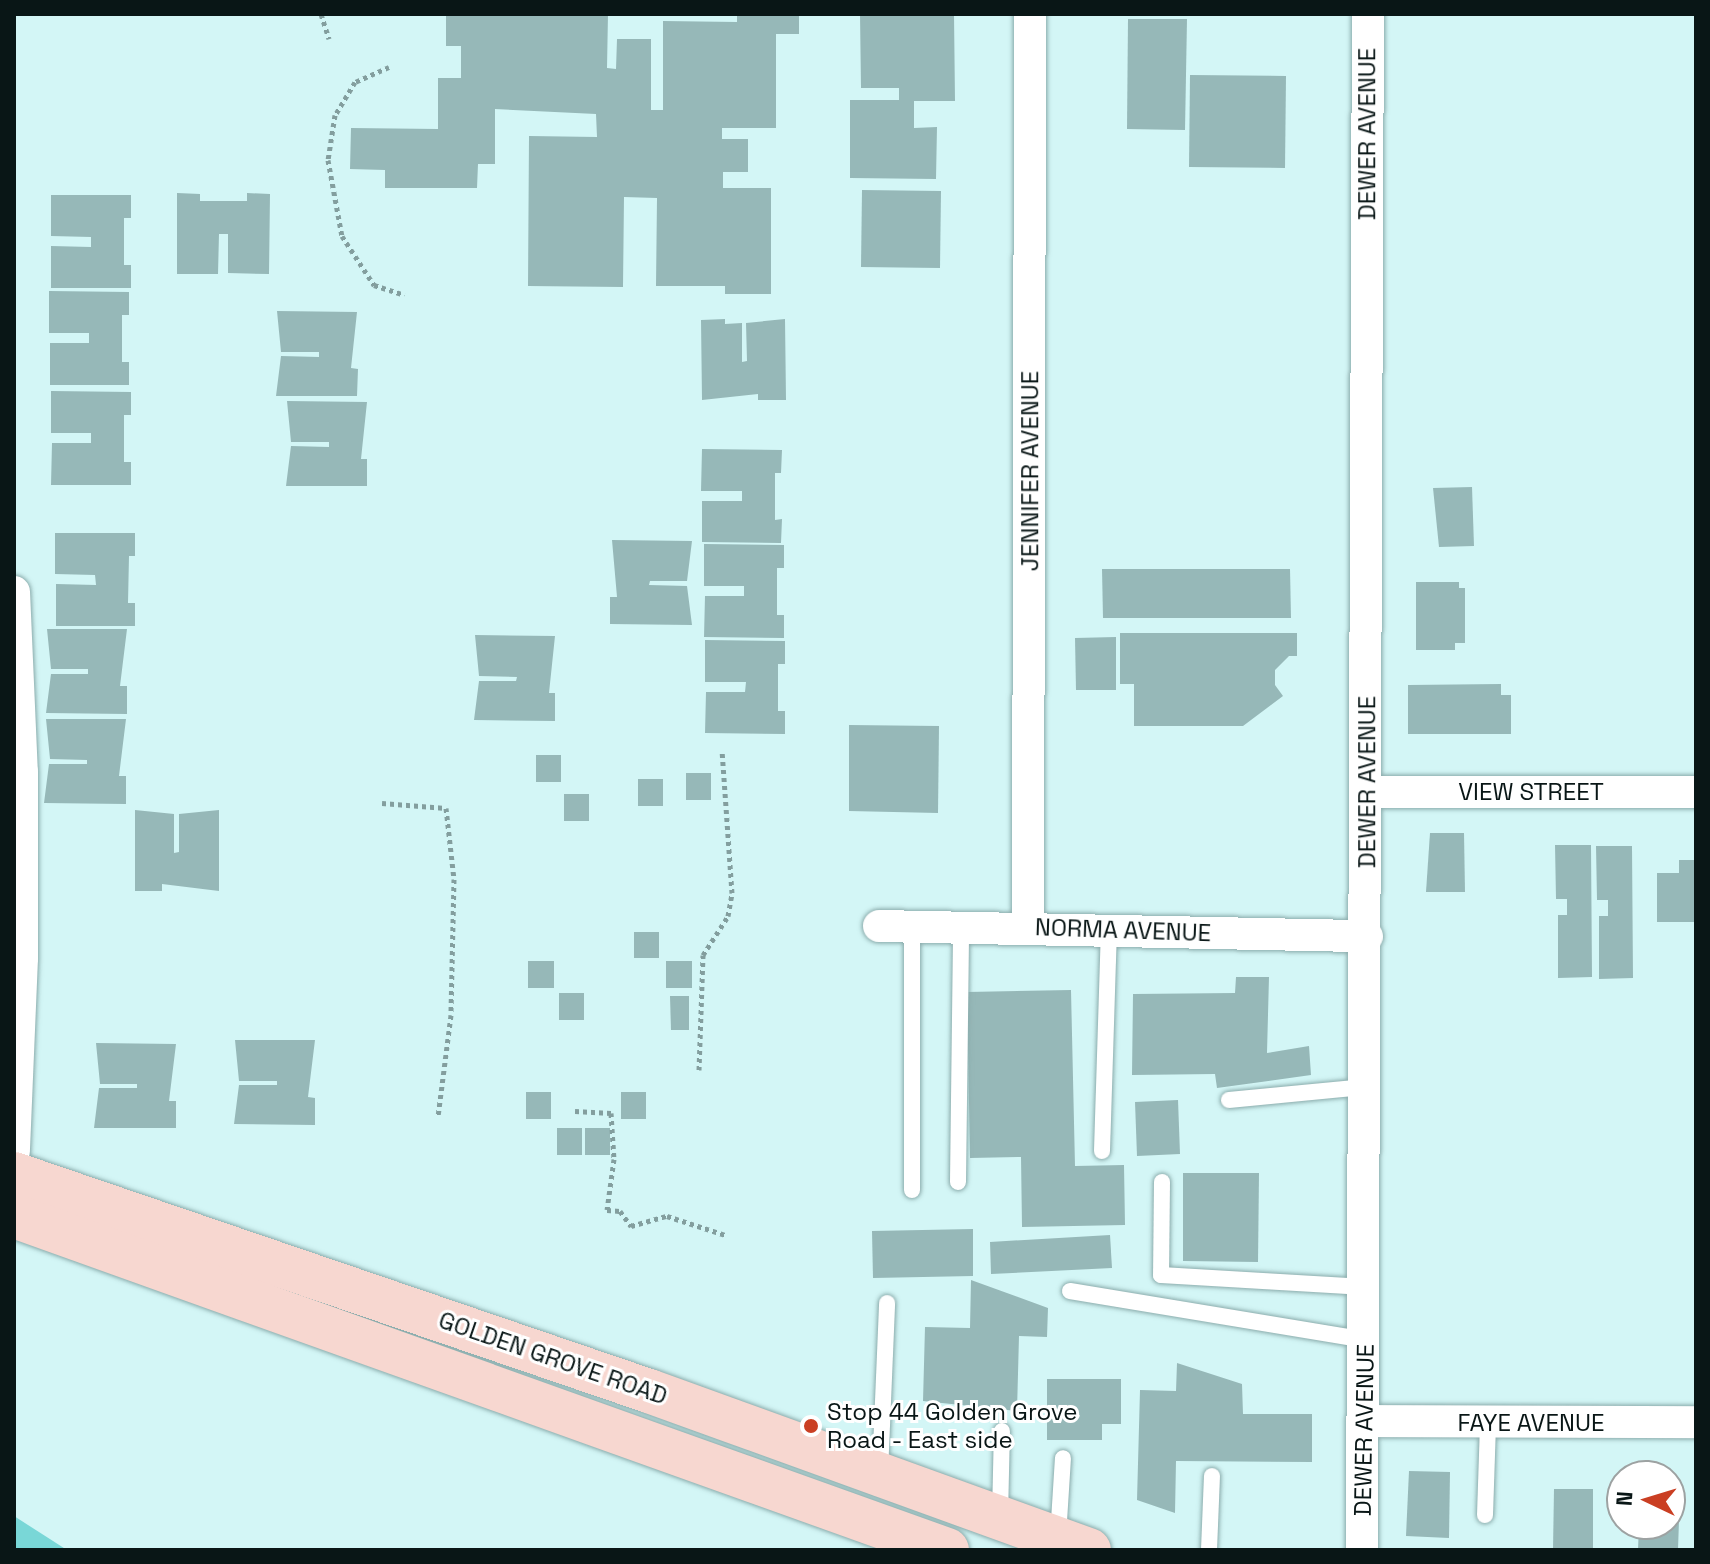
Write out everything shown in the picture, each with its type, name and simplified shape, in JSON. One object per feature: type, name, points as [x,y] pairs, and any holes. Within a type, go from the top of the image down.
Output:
[{"type":"main road","name":"GOLDEN GROVE ROAD","points":[[14,1174],[880,1474],[1073,1544]]},
{"type":"main road","name":"GOLDEN GROVE ROAD","points":[[14,1216],[947,1550]]},
{"type":"street","name":"JENNIFER AVENUE","points":[[1028,927],[1030,14]]},
{"type":"street","name":"DEWER AVENUE","points":[[1362,1550],[1366,1421],[1368,14]]},
{"type":"street","points":[[14,592],[22,772],[21,1031],[14,1151]]},
{"type":"street","name":"VIEW STREET","points":[[1366,792],[1696,792]]},
{"type":"street","name":"NORMA AVENUE","points":[[879,926],[1367,936]]},
{"type":"street","name":"FAYE AVENUE","points":[[1366,1421],[1488,1424],[1696,1422]]},
{"type":"lane","points":[[912,926],[912,1190]]},
{"type":"lane","points":[[958,1182],[961,927]]},
{"type":"lane","points":[[1102,1151],[1109,930]]},
{"type":"lane","points":[[1229,1100],[1365,1087]]},
{"type":"lane","points":[[1162,1182],[1161,1275],[1365,1287]]},
{"type":"lane","points":[[1070,1291],[1366,1340]]},
{"type":"lane","points":[[880,1474],[887,1303]]},
{"type":"lane","points":[[1485,1515],[1488,1424]]},
{"type":"lane","points":[[1000,1518],[1002,1431]]},
{"type":"lane","points":[[1063,1458],[1073,1544]]},
{"type":"lane","points":[[1209,1550],[1212,1476]]},
{"type":"path","points":[[321,14],[329,39]]},
{"type":"path","points":[[389,67],[355,82],[335,115],[328,160],[342,236],[374,285],[404,295]]},
{"type":"path","points":[[699,1070],[703,955],[728,916],[732,893],[722,750]]},
{"type":"path","points":[[382,803],[446,808],[454,879],[452,985],[449,1057],[438,1117]]},
{"type":"path","points":[[575,1111],[611,1113],[614,1159],[607,1210],[620,1211],[631,1226],[667,1216],[725,1235]]},
{"type":"shaded area","points":[[14,1516],[67,1550],[14,1550]]},
{"type":"building","points":[[446,14],[608,14],[607,68],[616,69],[617,39],[651,39],[651,110],[663,110],[663,21],[737,22],[737,14],[799,14],[799,34],[776,34],[776,128],[722,128],[722,139],[748,139],[748,172],[723,172],[723,188],[771,188],[771,294],[725,294],[725,286],[656,286],[657,198],[624,197],[623,287],[528,286],[529,136],[597,137],[596,114],[495,109],[495,164],[478,164],[477,188],[385,188],[385,170],[350,169],[351,128],[438,129],[438,78],[461,78],[461,46],[446,46]]},
{"type":"building","points":[[860,14],[954,14],[955,101],[914,101],[914,128],[937,127],[936,179],[850,178],[850,100],[899,100],[899,88],[861,88]]},
{"type":"building","points":[[1128,19],[1187,19],[1185,130],[1127,129]]},
{"type":"building","points":[[1190,75],[1286,76],[1285,168],[1189,167]]},
{"type":"building","points":[[862,190],[941,191],[940,268],[861,267]]},
{"type":"building","points":[[177,193],[200,194],[200,201],[247,201],[247,193],[270,194],[269,274],[228,273],[228,234],[219,234],[218,274],[177,274]]},
{"type":"building","points":[[51,195],[131,195],[131,218],[124,218],[124,265],[131,265],[131,288],[51,288],[51,246],[91,247],[91,237],[51,236]]},
{"type":"building","points":[[49,291],[129,292],[129,315],[122,315],[122,362],[129,362],[129,385],[50,385],[50,343],[89,343],[89,333],[49,333]]},
{"type":"building","points":[[277,311],[357,312],[351,368],[358,369],[357,396],[276,396],[281,356],[319,357],[319,352],[281,352]]},
{"type":"building","points":[[725,319],[725,324],[742,323],[742,362],[747,361],[746,323],[785,319],[786,400],[758,400],[758,394],[702,400],[701,320]]},
{"type":"building","points":[[51,391],[131,392],[131,415],[124,415],[124,462],[131,462],[131,485],[51,485],[52,443],[91,443],[91,433],[51,433]]},
{"type":"building","points":[[287,401],[367,402],[361,459],[367,459],[367,486],[286,486],[291,446],[329,447],[329,442],[291,442]]},
{"type":"building","points":[[702,449],[782,450],[781,473],[775,473],[775,520],[782,519],[781,543],[702,542],[702,501],[742,501],[742,491],[701,491]]},
{"type":"building","points":[[1472,487],[1474,546],[1439,547],[1433,488]]},
{"type":"building","points":[[55,533],[135,533],[135,556],[129,556],[128,603],[135,603],[135,626],[56,626],[56,584],[96,585],[95,575],[55,574]]},
{"type":"building","points":[[612,540],[692,541],[687,581],[650,581],[649,585],[687,586],[692,625],[610,624],[610,597],[617,597]]},
{"type":"building","points":[[704,544],[784,545],[784,568],[777,568],[777,615],[784,615],[784,638],[704,637],[705,596],[744,596],[744,586],[704,586]]},
{"type":"building","points":[[1102,569],[1290,569],[1291,618],[1103,618]]},
{"type":"building","points":[[1416,582],[1459,582],[1459,588],[1465,588],[1465,643],[1455,643],[1455,650],[1416,650]]},
{"type":"building","points":[[47,629],[127,629],[120,686],[127,686],[127,714],[46,713],[51,674],[88,674],[88,669],[51,669]]},
{"type":"building","points":[[1120,633],[1297,633],[1297,656],[1289,656],[1275,670],[1275,685],[1283,696],[1243,726],[1134,726],[1134,684],[1120,684]]},
{"type":"building","points":[[475,635],[555,636],[549,693],[555,693],[555,721],[474,720],[479,681],[516,681],[517,677],[479,676]]},
{"type":"building","points":[[1116,637],[1116,690],[1076,690],[1075,638]]},
{"type":"building","points":[[705,640],[785,641],[785,664],[778,664],[778,711],[785,711],[785,734],[705,733],[706,692],[745,692],[746,682],[705,682]]},
{"type":"building","points":[[1501,684],[1501,695],[1511,695],[1511,734],[1408,734],[1408,685]]},
{"type":"building","points":[[46,719],[126,719],[119,776],[126,776],[126,804],[44,803],[49,764],[87,764],[87,760],[50,759]]},
{"type":"building","points":[[849,725],[939,726],[938,813],[849,811]]},
{"type":"building","points":[[536,755],[561,755],[561,782],[536,782]]},
{"type":"building","points":[[686,773],[711,773],[711,800],[686,800]]},
{"type":"building","points":[[638,779],[663,779],[663,806],[638,806]]},
{"type":"building","points":[[564,794],[589,794],[589,821],[564,821]]},
{"type":"building","points":[[135,810],[174,814],[174,853],[179,852],[179,814],[219,810],[219,891],[162,884],[162,891],[135,891]]},
{"type":"building","points":[[1430,833],[1464,833],[1465,892],[1426,892]]},
{"type":"building","points":[[1555,845],[1591,845],[1592,977],[1558,978],[1558,915],[1567,915],[1567,899],[1556,899]]},
{"type":"building","points":[[1596,846],[1632,846],[1633,978],[1599,979],[1599,916],[1608,916],[1608,900],[1597,900]]},
{"type":"building","points":[[1679,860],[1696,860],[1696,922],[1657,922],[1657,873],[1679,873]]},
{"type":"building","points":[[634,932],[659,932],[659,958],[634,958]]},
{"type":"building","points":[[528,961],[554,961],[554,988],[528,988]]},
{"type":"building","points":[[666,961],[692,961],[692,988],[666,988]]},
{"type":"building","points":[[1236,977],[1269,977],[1267,1053],[1309,1046],[1311,1075],[1217,1088],[1215,1074],[1132,1075],[1133,994],[1235,993]]},
{"type":"building","points":[[1071,990],[1075,1166],[1124,1165],[1125,1225],[1022,1227],[1021,1157],[970,1158],[967,992]]},
{"type":"building","points":[[559,993],[584,993],[584,1020],[559,1020]]},
{"type":"building","points":[[670,996],[689,996],[689,1030],[671,1030]]},
{"type":"building","points":[[235,1040],[315,1040],[308,1097],[315,1098],[315,1125],[234,1124],[239,1085],[277,1085],[277,1081],[239,1081]]},
{"type":"building","points":[[96,1043],[176,1044],[169,1101],[176,1101],[176,1128],[94,1128],[99,1088],[137,1088],[137,1084],[100,1084]]},
{"type":"building","points":[[526,1092],[551,1092],[551,1119],[526,1119]]},
{"type":"building","points":[[621,1092],[646,1092],[646,1119],[621,1119]]},
{"type":"building","points":[[1178,1100],[1180,1154],[1137,1156],[1135,1102]]},
{"type":"building","points":[[557,1128],[582,1128],[582,1155],[557,1155]]},
{"type":"building","points":[[585,1128],[610,1128],[610,1155],[585,1155]]},
{"type":"building","points":[[1183,1173],[1259,1173],[1258,1262],[1183,1261]]},
{"type":"building","points":[[973,1229],[973,1276],[873,1278],[872,1231]]},
{"type":"building","points":[[1110,1235],[1112,1268],[991,1274],[990,1242]]},
{"type":"building","points":[[971,1280],[1048,1308],[1047,1337],[1019,1336],[1017,1411],[923,1401],[925,1327],[970,1328]]},
{"type":"building","points":[[1177,1363],[1242,1384],[1243,1414],[1312,1414],[1312,1462],[1176,1461],[1175,1513],[1137,1500],[1140,1390],[1176,1391]]},
{"type":"building","points":[[1047,1379],[1121,1379],[1121,1424],[1102,1424],[1102,1440],[1047,1440]]},
{"type":"building","points":[[1409,1471],[1450,1472],[1449,1538],[1406,1536]]},
{"type":"building","points":[[1554,1489],[1593,1489],[1593,1550],[1553,1550]]},
{"type":"building","points":[[1638,1540],[1678,1540],[1678,1550],[1638,1550]]},
{"type":"place","name":"Stop 44 Golden Grove Road - East side","points":[[811,1426]]}]
